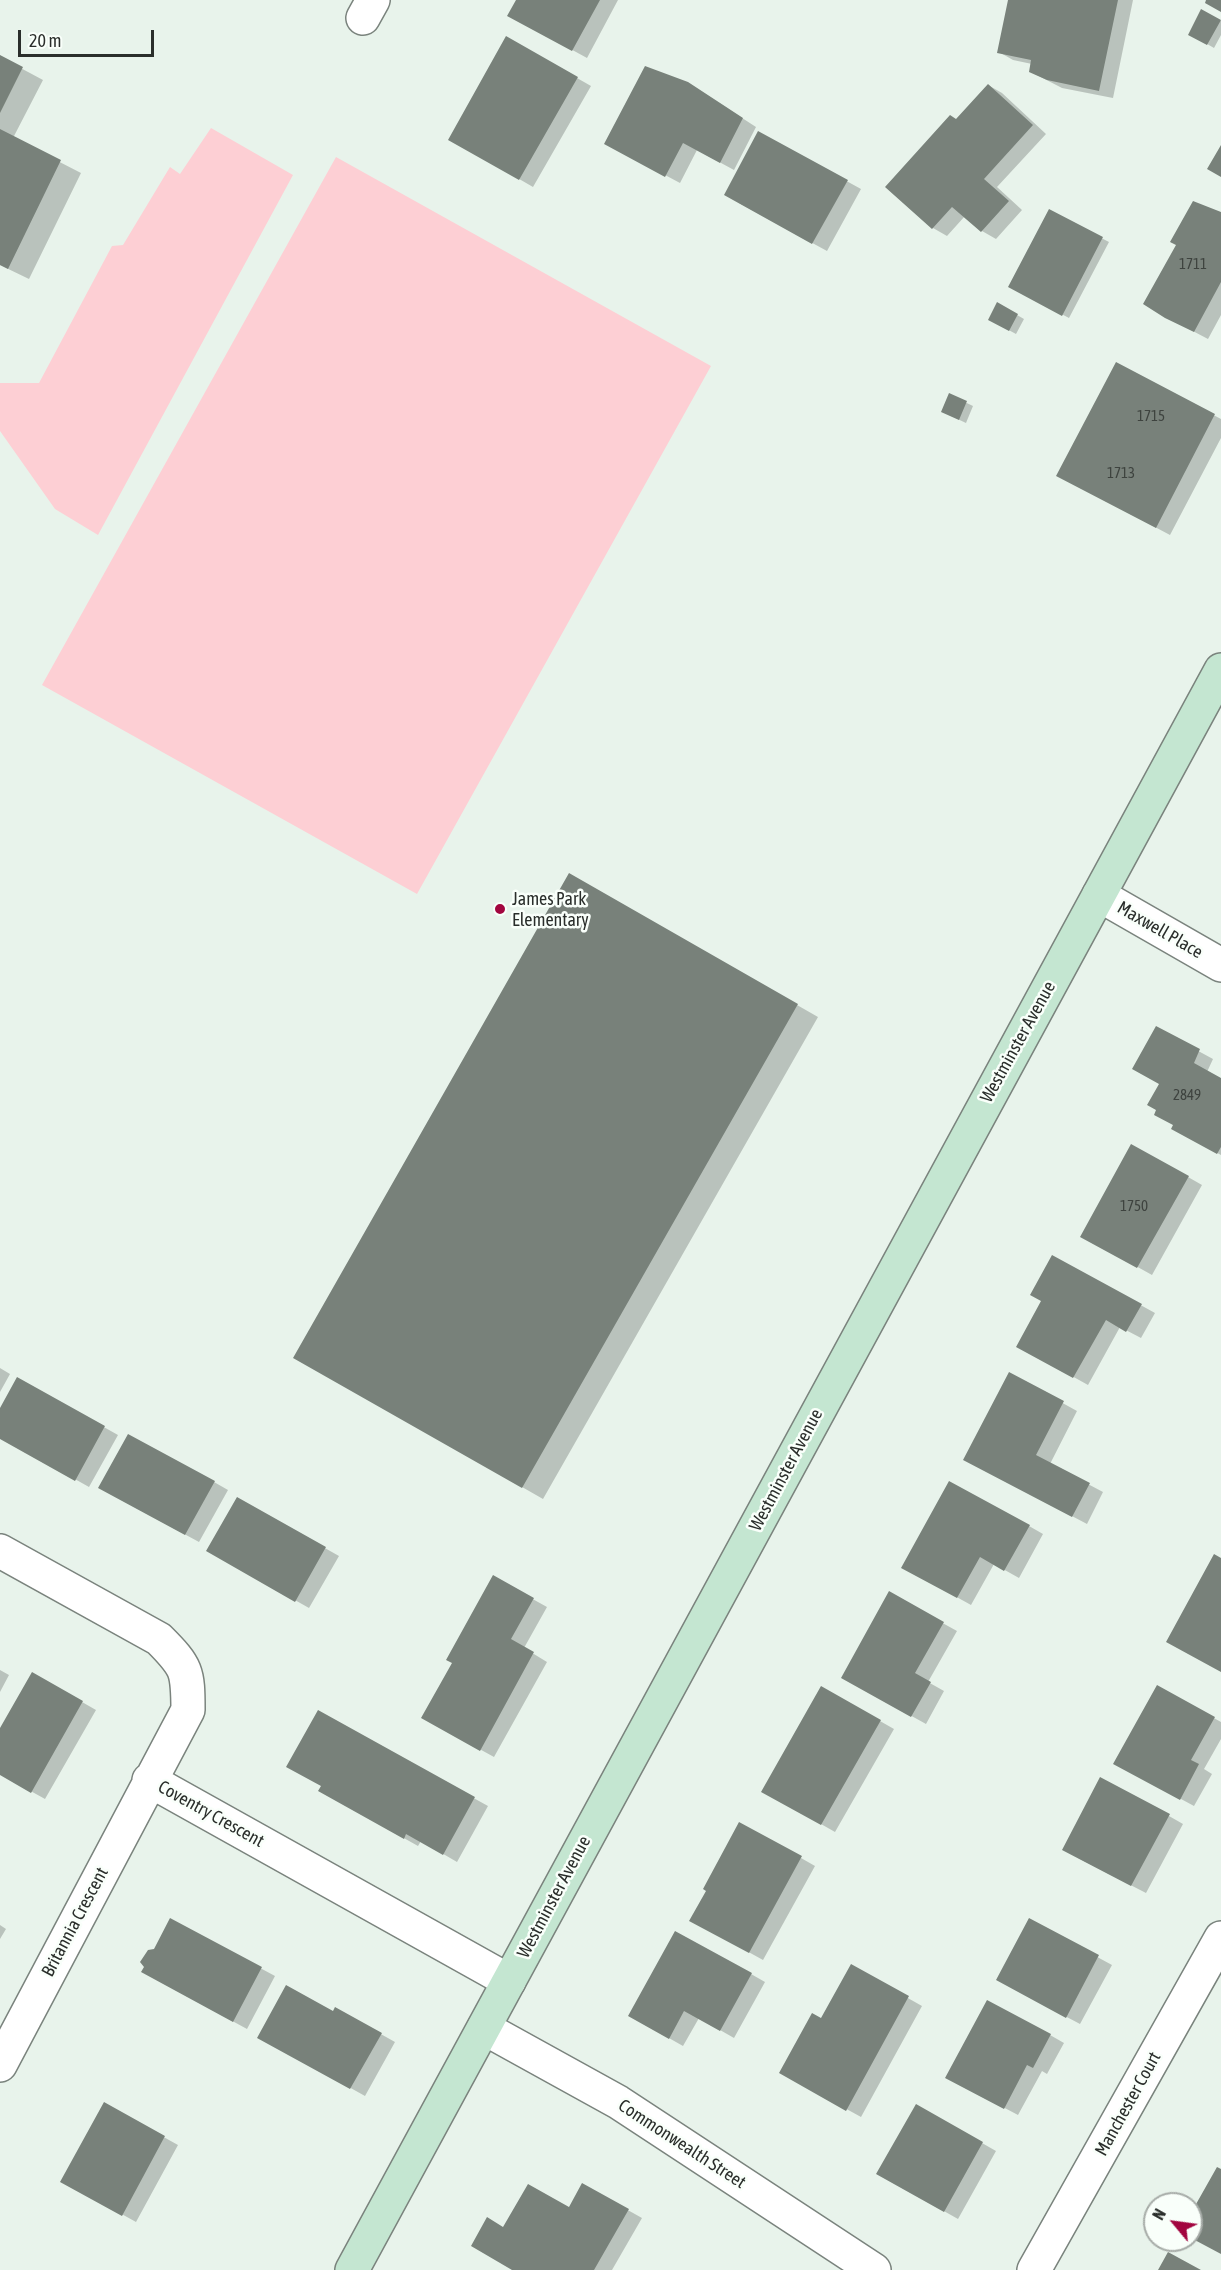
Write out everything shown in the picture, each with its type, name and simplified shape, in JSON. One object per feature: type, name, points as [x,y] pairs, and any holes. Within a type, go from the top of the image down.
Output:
[{"type":"street","name":"Westminster Avenue","points":[[352,2270],[1221,670]]},
{"type":"street","name":"Maxwell Place","points":[[1099,895],[1221,965]]},
{"type":"street","name":"Coventry Crescent","points":[[0,1551],[159,1639],[181,1660],[188,1682],[188,1710],[149,1780],[509,1981]]},
{"type":"street","name":"Britannia Crescent","points":[[0,2065],[149,1780]]},
{"type":"street","name":"Manchester Court","points":[[1034,2270],[1221,1938]]},
{"type":"street","name":"Commonwealth Street","points":[[484,2028],[618,2102],[874,2270]]},
{"type":"shaded area","points":[[211,128],[293,175],[98,535],[55,509],[0,431],[0,383],[39,383],[112,246],[123,245],[170,167],[180,174]]},
{"type":"shaded area","points":[[336,157],[711,366],[417,894],[42,685]]},
{"type":"building","points":[[516,0],[600,0],[572,51],[507,16]]},
{"type":"building","points":[[1008,0],[1118,0],[1099,91],[1047,80],[1029,72],[1031,60],[997,53]]},
{"type":"building","points":[[1206,0],[1221,0],[1221,12],[1205,3]]},
{"type":"building","points":[[1201,9],[1221,20],[1207,45],[1188,35]]},
{"type":"building","points":[[506,36],[578,77],[519,180],[448,140]]},
{"type":"building","points":[[0,55],[23,67],[0,113]]},
{"type":"building","points":[[645,66],[688,82],[743,118],[720,163],[683,143],[665,177],[604,144]]},
{"type":"building","points":[[988,84],[1033,125],[984,179],[1009,201],[981,232],[952,207],[932,229],[885,187],[950,115],[956,119]]},
{"type":"building","points":[[0,129],[61,160],[8,269],[0,265]]},
{"type":"building","points":[[758,131],[848,180],[812,244],[724,195]]},
{"type":"building","points":[[1221,145],[1221,177],[1207,169]]},
{"type":"building","points":[[1193,201],[1221,212],[1221,282],[1194,332],[1143,304],[1176,245],[1170,242]]},
{"type":"building","points":[[1049,209],[1103,237],[1062,316],[1008,287]]},
{"type":"building","points":[[997,302],[1018,314],[1009,331],[988,320]]},
{"type":"building","points":[[1116,362],[1215,414],[1156,528],[1056,476]]},
{"type":"building","points":[[949,393],[967,401],[959,420],[941,412]]},
{"type":"building","points":[[569,873],[798,1004],[522,1488],[293,1358]]},
{"type":"building","points":[[1156,1026],[1200,1049],[1194,1063],[1221,1078],[1221,1147],[1217,1154],[1171,1129],[1173,1125],[1154,1115],[1156,1110],[1147,1105],[1159,1084],[1132,1069]]},
{"type":"building","points":[[1131,1144],[1189,1176],[1137,1268],[1080,1237]]},
{"type":"building","points":[[1052,1255],[1142,1304],[1126,1332],[1106,1320],[1073,1378],[1016,1347],[1041,1301],[1030,1295]]},
{"type":"building","points":[[1009,1372],[1064,1401],[1036,1455],[1090,1483],[1072,1517],[963,1460]]},
{"type":"building","points":[[17,1377],[105,1426],[75,1481],[0,1439],[0,1408]]},
{"type":"building","points":[[128,1434],[215,1481],[185,1535],[98,1488]]},
{"type":"building","points":[[949,1481],[1030,1525],[1004,1571],[980,1557],[957,1598],[901,1568]]},
{"type":"building","points":[[237,1497],[326,1547],[295,1602],[206,1551]]},
{"type":"building","points":[[1214,1554],[1221,1558],[1221,1672],[1166,1642]]},
{"type":"building","points":[[493,1575],[534,1598],[511,1639],[534,1652],[480,1751],[421,1718],[452,1663],[446,1660]]},
{"type":"building","points":[[889,1591],[944,1622],[915,1673],[931,1682],[911,1717],[841,1678]]},
{"type":"building","points":[[32,1672],[83,1701],[31,1793],[0,1775],[0,1728]]},
{"type":"building","points":[[1157,1685],[1215,1717],[1191,1760],[1199,1764],[1180,1800],[1113,1764]]},
{"type":"building","points":[[821,1686],[881,1720],[821,1825],[761,1792]]},
{"type":"building","points":[[318,1710],[475,1797],[443,1855],[406,1834],[404,1839],[318,1791],[321,1786],[286,1767]]},
{"type":"building","points":[[1100,1777],[1170,1814],[1131,1886],[1062,1850]]},
{"type":"building","points":[[739,1822],[802,1856],[749,1953],[689,1921],[706,1891],[703,1889]]},
{"type":"building","points":[[170,1918],[262,1967],[233,2022],[141,1972],[144,1967],[140,1962],[148,1950],[154,1949]]},
{"type":"building","points":[[1029,1918],[1099,1955],[1066,2018],[996,1980]]},
{"type":"building","points":[[675,1931],[752,1973],[720,2031],[684,2011],[669,2039],[628,2016]]},
{"type":"building","points":[[851,1964],[909,1996],[846,2111],[779,2073],[812,2013],[821,2018]]},
{"type":"building","points":[[286,1985],[333,2011],[335,2007],[382,2033],[350,2089],[257,2038]]},
{"type":"building","points":[[987,2000],[1051,2034],[1033,2068],[1027,2065],[1004,2109],[945,2078]]},
{"type":"building","points":[[104,2102],[165,2136],[122,2216],[60,2182]]},
{"type":"building","points":[[916,2104],[983,2142],[944,2212],[876,2174]]},
{"type":"building","points":[[1217,2167],[1221,2169],[1221,2254],[1203,2244],[1203,2192]]},
{"type":"building","points":[[582,2183],[629,2209],[594,2270],[512,2270],[471,2246],[487,2217],[503,2227],[528,2184],[569,2207]]},
{"type":"building","points":[[1168,2252],[1201,2270],[1158,2270]]},
{"type":"place","name":"James Park Elementary","points":[[500,909]]}]
